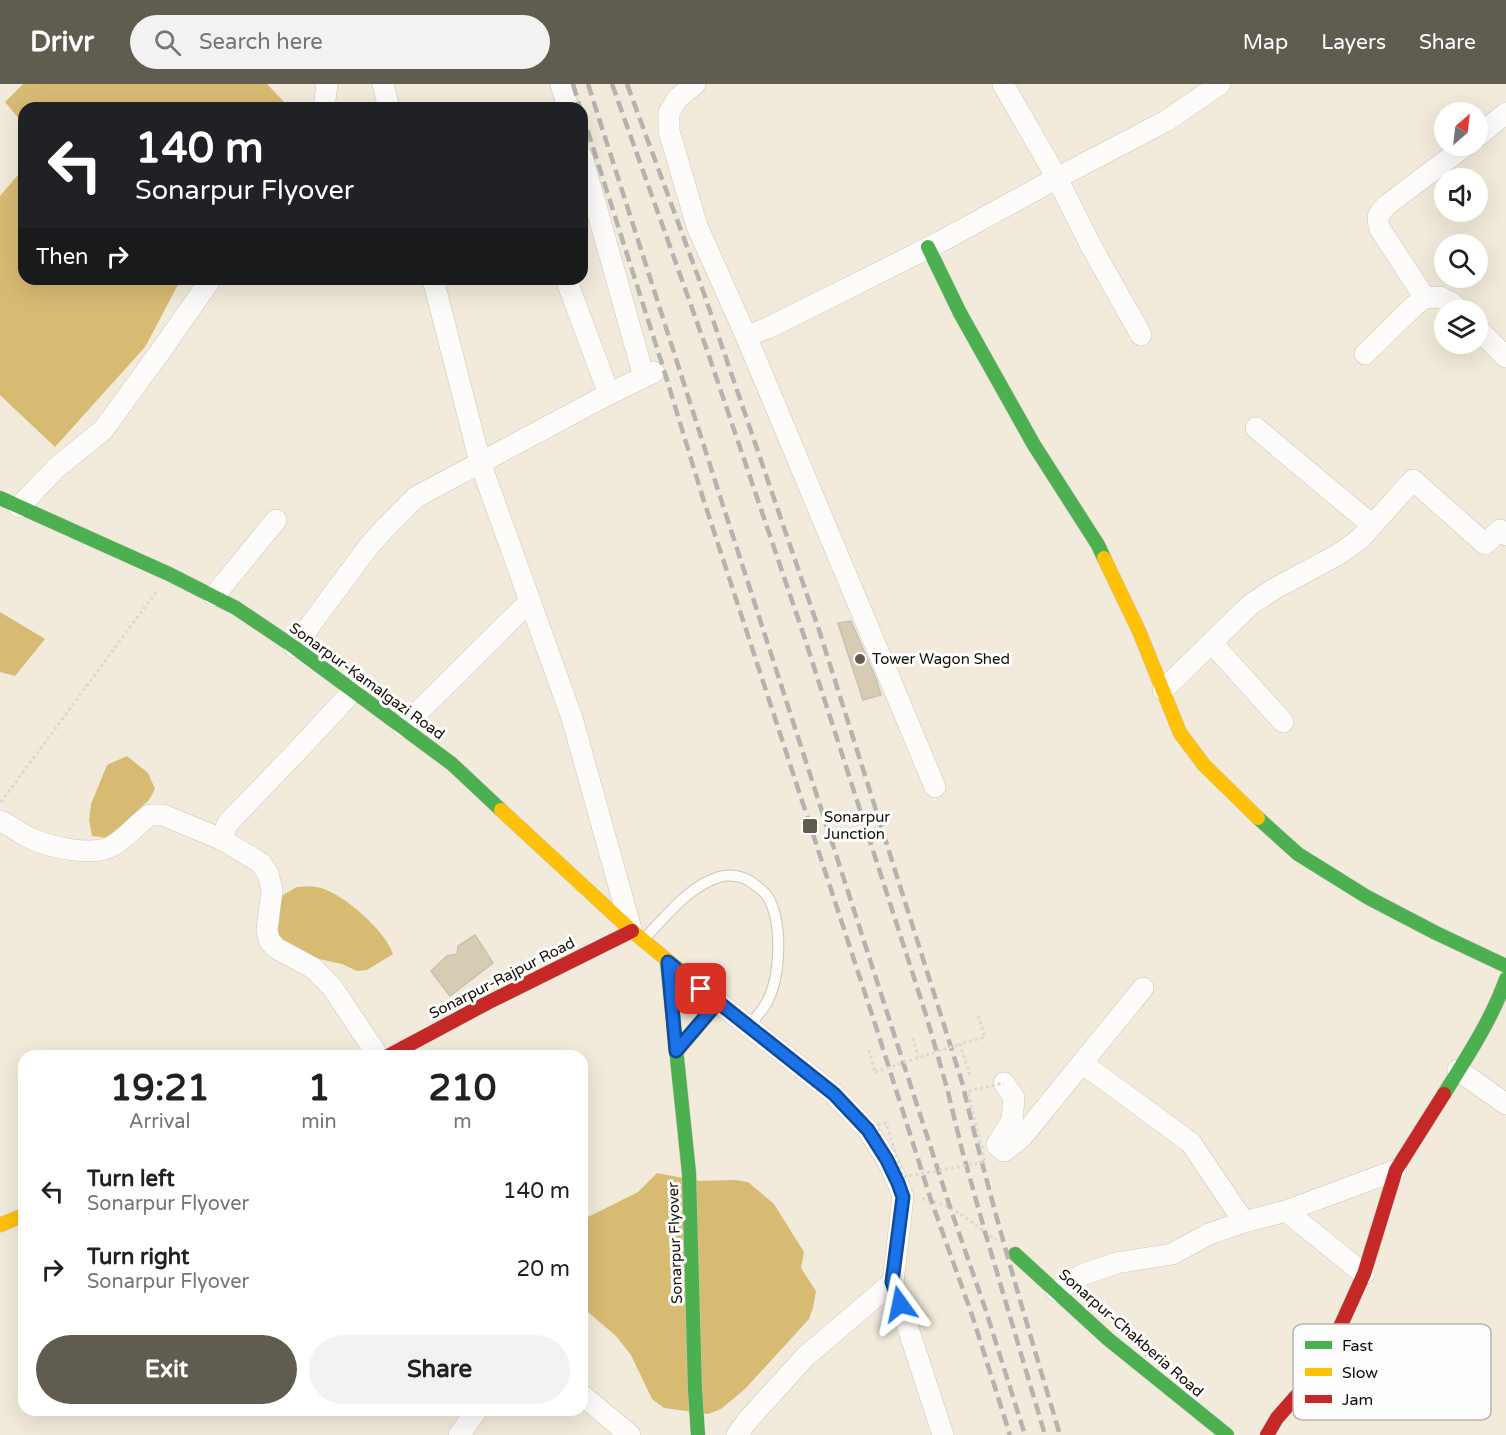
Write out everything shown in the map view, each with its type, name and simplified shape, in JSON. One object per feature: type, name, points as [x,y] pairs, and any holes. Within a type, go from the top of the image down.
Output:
[{"type":"main road","points":[[928,248],[960,313],[1034,445],[1098,545],[1139,631],[1180,732],[1204,765],[1298,854],[1367,897],[1506,966]]},
{"type":"main road","name":"Sonarpur-Kamalgazi Road","points":[[9,503],[214,596],[294,647],[452,764],[668,962]]},
{"type":"main road","name":"Sonarpur-Rajpur Road","points":[[399,1050],[489,1002],[637,936]]},
{"type":"main road","points":[[668,962],[718,1002],[676,1051]]},
{"type":"main road","name":"Sonarpur Flyover","points":[[668,962],[689,1173],[698,1435]]},
{"type":"main road","points":[[1341,1324],[1364,1274],[1396,1170],[1481,1035],[1506,979]]},
{"type":"main road","points":[[0,1225],[18,1218]]},
{"type":"main road","name":"Sonarpur-Chakberia Road","points":[[1015,1254],[1108,1339],[1227,1435]]},
{"type":"main road","points":[[1267,1435],[1276,1418],[1293,1399]]},
{"type":"street","points":[[325,102],[327,84]]},
{"type":"street","points":[[383,84],[388,102]]},
{"type":"street","points":[[561,84],[566,102]]},
{"type":"street","points":[[1003,84],[1057,177],[1091,246],[1142,335]]},
{"type":"street","points":[[746,336],[768,328],[928,248],[1057,177],[1166,121],[1220,84]]},
{"type":"street","points":[[688,86],[669,113],[669,130],[697,226],[746,336],[935,787]]},
{"type":"street","points":[[1488,128],[1506,113]]},
{"type":"street","points":[[1425,298],[1380,229],[1377,220],[1387,205],[1452,156]]},
{"type":"street","points":[[294,647],[369,546],[416,497],[649,374],[588,176]]},
{"type":"street","points":[[9,503],[103,430],[207,285]]},
{"type":"street","points":[[435,285],[480,462],[572,718],[637,936]]},
{"type":"street","points":[[568,285],[609,394]]},
{"type":"street","points":[[1365,354],[1425,298],[1440,297],[1446,300]]},
{"type":"street","points":[[1488,338],[1506,357]]},
{"type":"street","points":[[1256,428],[1372,525]]},
{"type":"street","points":[[1163,690],[1250,604],[1339,554],[1360,538],[1413,480],[1485,544],[1500,530],[1506,535]]},
{"type":"street","points":[[214,596],[276,520]]},
{"type":"street","points":[[403,727],[530,601]]},
{"type":"street","points":[[1212,643],[1283,722]]},
{"type":"street","points":[[221,838],[228,823],[353,691]]},
{"type":"street","points":[[0,821],[43,843],[87,852],[100,851],[114,845],[150,815],[163,815],[221,838],[261,864],[268,874],[272,890],[267,930],[269,940],[276,948],[313,968],[324,977],[374,1050]]},
{"type":"street","points":[[1004,1083],[1014,1098],[1012,1120],[997,1144],[1005,1151],[1022,1137],[1143,988]]},
{"type":"street","points":[[718,1002],[834,1094],[868,1130],[898,1183],[903,1197],[892,1282],[943,1435]]},
{"type":"street","points":[[1082,1063],[1191,1143],[1244,1222]]},
{"type":"street","points":[[1458,1070],[1506,1104]]},
{"type":"street","points":[[1056,1292],[1082,1275],[1116,1263],[1172,1254],[1209,1234],[1287,1211],[1396,1170]]},
{"type":"street","points":[[1287,1211],[1364,1274]]},
{"type":"street","points":[[737,1435],[805,1357],[892,1282]]},
{"type":"street","points":[[588,1400],[630,1435]]},
{"type":"street","points":[[459,1435],[473,1416]]},
{"type":"lane","points":[[637,936],[684,897],[721,876],[737,876],[750,881],[767,894],[776,918],[777,965],[766,1004],[749,1027]]},
{"type":"path","points":[[0,803],[169,574]]},
{"type":"path","points":[[869,1050],[875,1072],[985,1037],[978,1015]]},
{"type":"path","points":[[913,1038],[918,1057]]},
{"type":"path","points":[[960,1044],[970,1075]]},
{"type":"path","points":[[889,1166],[878,1125],[886,1123],[903,1177],[986,1162],[968,1091],[1004,1083]]},
{"type":"path","points":[[903,1197],[931,1200],[950,1207],[1015,1254]]},
{"type":"shaded area","points":[[23,84],[267,84],[284,102],[18,102],[18,118],[5,102]]},
{"type":"shaded area","points":[[18,175],[18,285],[178,285],[145,347],[55,447],[0,395],[0,196]]},
{"type":"shaded area","points":[[0,612],[45,639],[15,676],[0,672]]},
{"type":"shaded area","points":[[127,756],[148,773],[155,789],[149,800],[108,838],[92,836],[89,820],[91,804],[107,765]]},
{"type":"shaded area","points":[[297,887],[326,890],[349,903],[372,923],[393,954],[367,970],[357,971],[342,964],[305,956],[276,940],[279,908],[283,895]]},
{"type":"shaded area","points":[[657,1173],[699,1181],[748,1182],[774,1204],[804,1252],[801,1268],[816,1291],[809,1319],[745,1389],[721,1409],[708,1414],[664,1408],[652,1399],[631,1355],[616,1336],[588,1312],[588,1217],[638,1192]]},
{"type":"building","name":"Tower Wagon Shed","points":[[851,621],[881,695],[863,700],[838,623]]},
{"type":"building","points":[[475,935],[493,963],[450,996],[431,971],[447,956],[457,954],[458,946]]},
{"type":"railway","points":[[573,84],[578,102]]},
{"type":"railway","points":[[588,84],[1025,1435]]},
{"type":"railway","points":[[612,84],[708,353],[804,636],[926,1015],[985,1232],[1045,1435]]},
{"type":"railway","points":[[627,84],[700,282],[819,630],[962,1082],[996,1215],[1060,1435]]},
{"type":"railway","points":[[588,132],[702,495],[931,1200],[972,1315],[1010,1435]]},
{"type":"traffic: fast","points":[[928,247],[960,313],[1034,445],[1104,558]]},
{"type":"traffic: fast","points":[[0,498],[169,574],[236,608],[294,647],[452,764],[501,810]]},
{"type":"traffic: fast","points":[[1258,818],[1298,854],[1367,897],[1506,966]]},
{"type":"traffic: fast","points":[[667,962],[689,1173],[698,1435]]},
{"type":"traffic: fast","points":[[1444,1094],[1486,1024],[1506,979]]},
{"type":"traffic: fast","points":[[1015,1254],[1108,1339],[1227,1435]]},
{"type":"traffic: slow","points":[[1104,558],[1139,631],[1180,733],[1204,765],[1258,818]]},
{"type":"traffic: slow","points":[[501,810],[632,931],[718,1002],[677,1051]]},
{"type":"traffic: slow","points":[[0,1225],[18,1218]]},
{"type":"traffic: jam","points":[[399,1050],[489,1002],[632,931]]},
{"type":"traffic: jam","points":[[1341,1324],[1364,1274],[1396,1170],[1444,1094]]},
{"type":"traffic: jam","points":[[1267,1435],[1277,1418],[1293,1400]]},
{"type":"place","name":"Tower Wagon Shed","points":[[860,659]]},
{"type":"place","name":"Sonarpur Junction","points":[[810,826]]},
{"type":"route","points":[[701,989],[668,962],[676,1051],[718,1002],[834,1094],[868,1130],[887,1160],[903,1197],[892,1282],[900,1304]]}]
